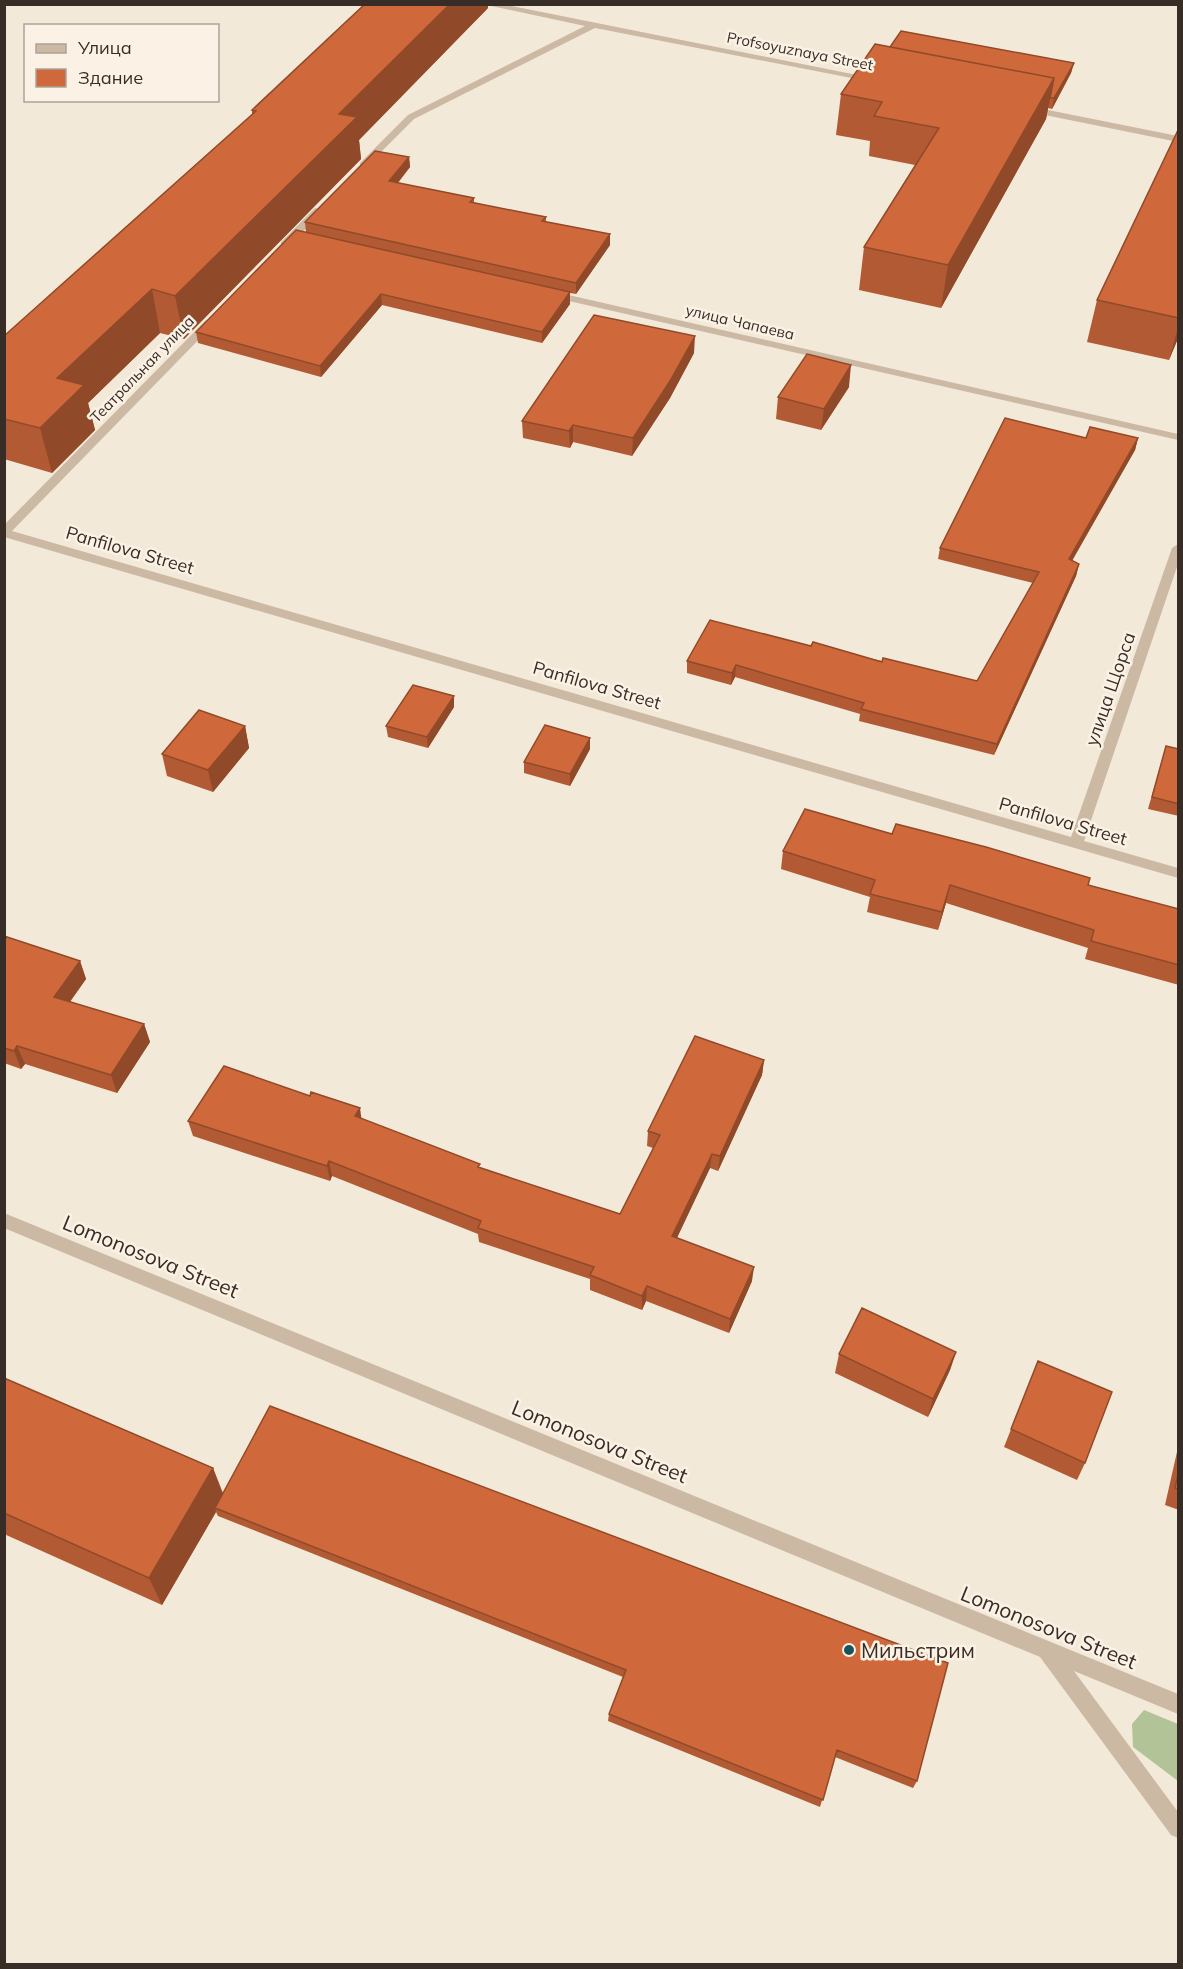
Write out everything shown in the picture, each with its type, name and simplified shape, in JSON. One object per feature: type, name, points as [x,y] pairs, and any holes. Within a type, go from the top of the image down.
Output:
[{"type":"street","name":"Profsoyuznaya Street","points":[[486,4],[886,82]]},
{"type":"street","points":[[353,176],[411,117],[594,25]]},
{"type":"street","points":[[1015,107],[1179,139]]},
{"type":"street","points":[[277,252],[300,237],[327,201]]},
{"type":"street","name":"улица Чапаева","points":[[538,291],[1179,437]]},
{"type":"street","name":"Театральная улица","points":[[4,532],[219,312]]},
{"type":"street","name":"Panfilova Street","points":[[4,532],[1179,873]]},
{"type":"street","name":"улица Щорса","points":[[1076,843],[1179,548]]},
{"type":"street","name":"Lomonosova Street","points":[[4,1220],[1179,1704]]},
{"type":"street","points":[[1047,1650],[1179,1828]]},
{"type":"green space","points":[[1144,1710],[1178,1724],[1178,1781],[1133,1747],[1132,1724]]},
{"type":"building","points":[[365,4],[450,4],[339,114],[357,117],[175,296],[152,289],[57,378],[84,385],[40,428],[4,419],[4,336],[256,111],[252,110]]},
{"type":"building","points":[[901,31],[1074,63],[1054,98],[1050,98],[1054,78],[890,47]]},
{"type":"building","points":[[875,44],[1054,78],[948,265],[864,247],[939,128],[874,116],[882,102],[841,94]]},
{"type":"building","points":[[1179,128],[1179,318],[1097,300]]},
{"type":"building","points":[[375,151],[409,157],[389,181],[474,198],[470,202],[546,217],[542,221],[610,234],[576,283],[305,222]]},
{"type":"building","points":[[296,230],[570,292],[542,332],[381,294],[320,366],[196,332]]},
{"type":"building","points":[[594,315],[695,336],[670,381],[633,438],[573,425],[569,431],[522,421]]},
{"type":"building","points":[[807,354],[851,365],[824,409],[778,397]]},
{"type":"building","points":[[1005,418],[1086,438],[1090,427],[1138,438],[1069,559],[1079,564],[997,744],[861,709],[864,703],[736,665],[732,673],[687,661],[710,620],[811,646],[813,642],[882,662],[883,658],[977,681],[1039,572],[940,548]]},
{"type":"building","points":[[413,685],[454,696],[427,737],[386,726]]},
{"type":"building","points":[[199,710],[245,726],[208,770],[162,754]]},
{"type":"building","points":[[545,725],[590,738],[570,774],[524,762]]},
{"type":"building","points":[[1166,746],[1179,749],[1179,804],[1152,797]]},
{"type":"building","points":[[805,809],[892,834],[896,824],[986,847],[1090,878],[1088,885],[1179,909],[1179,965],[1091,941],[1094,930],[950,885],[942,912],[870,894],[875,880],[783,851]]},
{"type":"building","points":[[4,936],[80,961],[54,997],[144,1024],[111,1075],[17,1046],[14,1051],[4,1048]]},
{"type":"building","points":[[695,1036],[764,1060],[720,1156],[712,1154],[672,1236],[754,1267],[730,1319],[647,1286],[642,1296],[590,1275],[594,1267],[478,1228],[481,1221],[329,1161],[327,1166],[188,1121],[224,1066],[310,1096],[311,1092],[360,1108],[355,1116],[480,1164],[478,1167],[620,1214],[660,1135],[648,1131]]},
{"type":"building","points":[[862,1308],[956,1352],[933,1399],[839,1354]]},
{"type":"building","points":[[1038,1361],[1112,1392],[1085,1463],[1011,1429]]},
{"type":"building","points":[[4,1378],[213,1468],[149,1578],[4,1513]]},
{"type":"building","points":[[270,1406],[948,1663],[917,1781],[837,1750],[823,1800],[609,1714],[626,1670],[215,1508]]},
{"type":"building","points":[[1179,1470],[1179,1489],[1175,1488]]},
{"type":"place","name":"Мильстрим","points":[[849,1650]]}]
